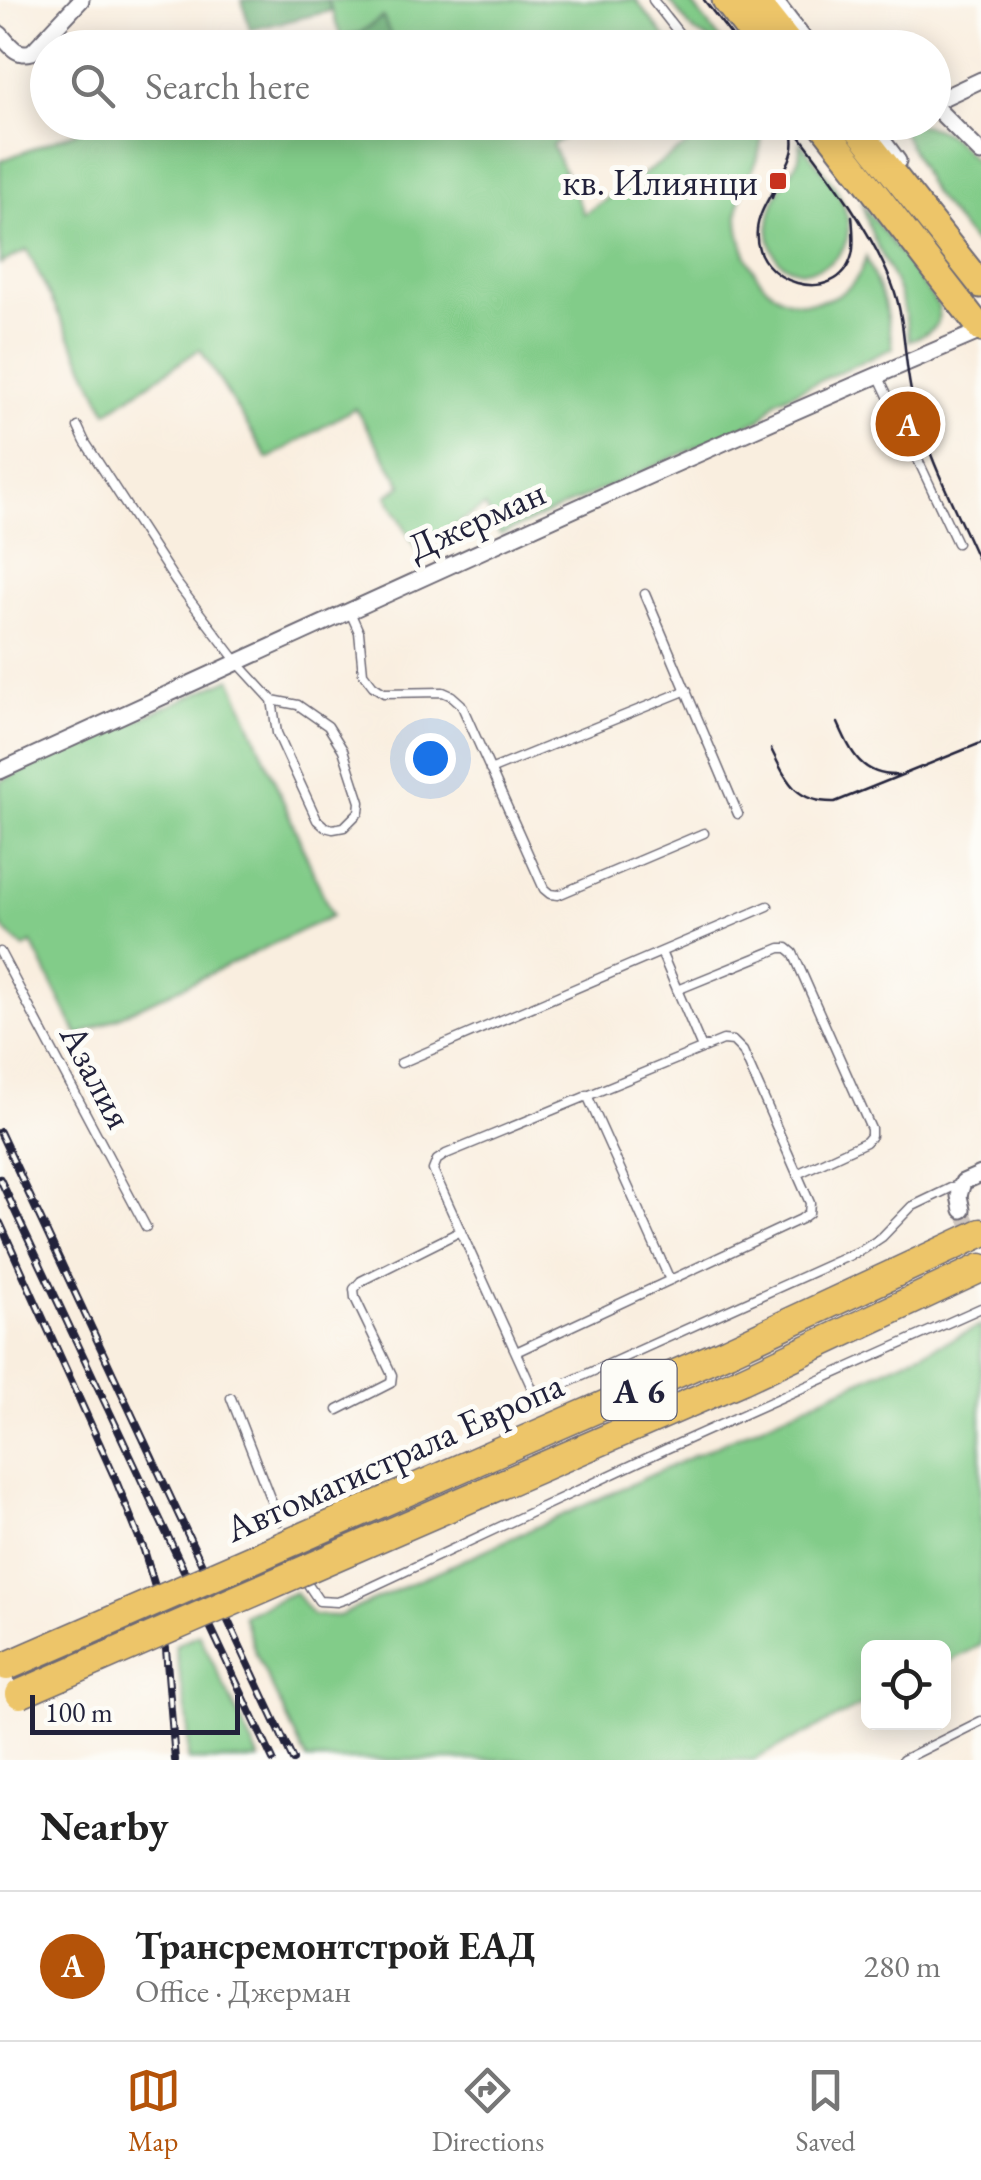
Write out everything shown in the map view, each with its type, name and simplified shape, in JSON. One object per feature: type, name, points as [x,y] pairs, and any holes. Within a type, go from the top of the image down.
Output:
[{"type":"highway","points":[[728,1352],[972,1211]]},
{"type":"highway","name":"Автомагистрала Европа","points":[[4,1668],[286,1531],[728,1352],[981,1233]]},
{"type":"highway","name":"Автомагистрала Европа","points":[[10,1699],[308,1578],[981,1268]]},
{"type":"highway","points":[[742,1380],[981,1282]]},
{"type":"main road","points":[[725,0],[748,30]]},
{"type":"main road","points":[[755,0],[778,30]]},
{"type":"main road","points":[[834,140],[981,330]]},
{"type":"main road","points":[[880,140],[924,214],[981,285]]},
{"type":"street","points":[[52,30],[80,0]]},
{"type":"street","points":[[774,0],[797,30]]},
{"type":"street","points":[[0,34],[14,50],[30,52]]},
{"type":"street","points":[[951,95],[981,80]]},
{"type":"street","points":[[951,122],[981,153]]},
{"type":"street","name":"Джерман","points":[[0,770],[981,330]]},
{"type":"street","points":[[972,1211],[959,1196],[963,1182],[981,1174]]},
{"type":"lane","points":[[653,0],[676,30]]},
{"type":"lane","points":[[878,375],[958,543]]},
{"type":"lane","points":[[78,426],[176,582],[272,700],[277,733],[317,820],[333,830],[344,826],[359,812],[360,802],[343,750],[328,726],[310,712],[272,700]]},
{"type":"lane","points":[[645,594],[738,814]]},
{"type":"lane","points":[[350,612],[359,632],[363,672],[372,686],[384,694],[443,692],[461,704],[544,889],[550,894],[558,895],[704,832]]},
{"type":"lane","points":[[490,770],[687,690]]},
{"type":"lane","points":[[401,1063],[768,906]]},
{"type":"lane","points":[[676,990],[780,948],[793,953],[871,1129],[866,1142],[797,1174]]},
{"type":"lane","name":"Азалия","points":[[0,952],[146,1227]]},
{"type":"lane","points":[[660,952],[702,1048]]},
{"type":"lane","points":[[516,1352],[809,1213],[810,1203],[743,1051],[733,1041],[722,1040],[702,1048],[436,1160],[433,1170],[536,1397]]},
{"type":"lane","points":[[587,1096],[670,1280]]},
{"type":"lane","points":[[498,1414],[864,1249],[882,1237],[911,1207],[963,1182]]},
{"type":"lane","points":[[338,1410],[384,1388],[392,1375],[354,1289],[361,1281],[462,1232]]},
{"type":"lane","points":[[308,1578],[320,1601],[346,1599],[666,1449],[981,1308]]},
{"type":"lane","points":[[231,1398],[286,1531]]},
{"type":"lane","points":[[903,1760],[981,1720]]},
{"type":"green space","points":[[242,0],[328,0],[331,11],[250,30]]},
{"type":"green space","points":[[328,0],[636,0],[660,30],[388,30],[382,17],[364,30],[339,30]]},
{"type":"green space","points":[[669,0],[689,0],[713,30],[692,30]]},
{"type":"green space","points":[[383,17],[388,30],[364,30]]},
{"type":"green space","points":[[951,138],[981,167],[981,252],[932,192],[907,140]]},
{"type":"green space","points":[[55,140],[560,140],[552,145],[584,214],[695,140],[761,140],[738,208],[740,235],[756,274],[781,297],[795,302],[826,300],[850,286],[866,257],[884,302],[893,348],[777,400],[761,419],[500,535],[485,506],[417,549],[387,496],[402,485],[355,408],[268,459],[200,349],[107,412],[27,250],[0,264],[0,161]]},
{"type":"green space","points":[[800,142],[838,193],[846,213],[848,234],[842,250],[816,269],[800,270],[786,265],[774,254],[769,235],[771,212],[798,160]]},
{"type":"green space","points":[[861,202],[938,305],[936,325],[909,341],[901,300]]},
{"type":"green space","points":[[231,678],[332,916],[78,1036],[32,943],[24,948],[0,922],[0,781]]},
{"type":"green space","points":[[981,1326],[981,1645],[951,1660],[951,1640],[861,1640],[861,1706],[753,1760],[307,1760],[255,1652],[243,1615],[295,1592],[312,1615],[339,1616]]},
{"type":"green space","points":[[199,1634],[260,1760],[188,1760],[188,1722],[175,1645]]},
{"type":"tunnel","points":[[962,1210],[981,1250]]},
{"type":"tram line","points":[[704,0],[727,30]]},
{"type":"tram line","points":[[772,198],[792,154],[793,140]]},
{"type":"tram line","points":[[802,140],[859,220],[892,284],[920,425],[981,567]]},
{"type":"tram line","points":[[775,187],[758,224],[759,249],[767,264],[797,283],[814,285],[844,272],[853,250],[852,216]]},
{"type":"tram line","points":[[838,723],[866,767],[898,775]]},
{"type":"tram line","points":[[771,749],[788,780],[801,794],[835,802],[981,743]]},
{"type":"railway","points":[[0,1132],[293,1760]]},
{"type":"railway","points":[[0,1179],[273,1760]]},
{"type":"railway","points":[[0,1223],[144,1550],[158,1597],[166,1649],[175,1760]]},
{"type":"place","name":"кв. Илиянци","points":[[778,181]]},
{"type":"place","name":"Трансремонтстрой ЕАД","points":[[908,424]]}]
